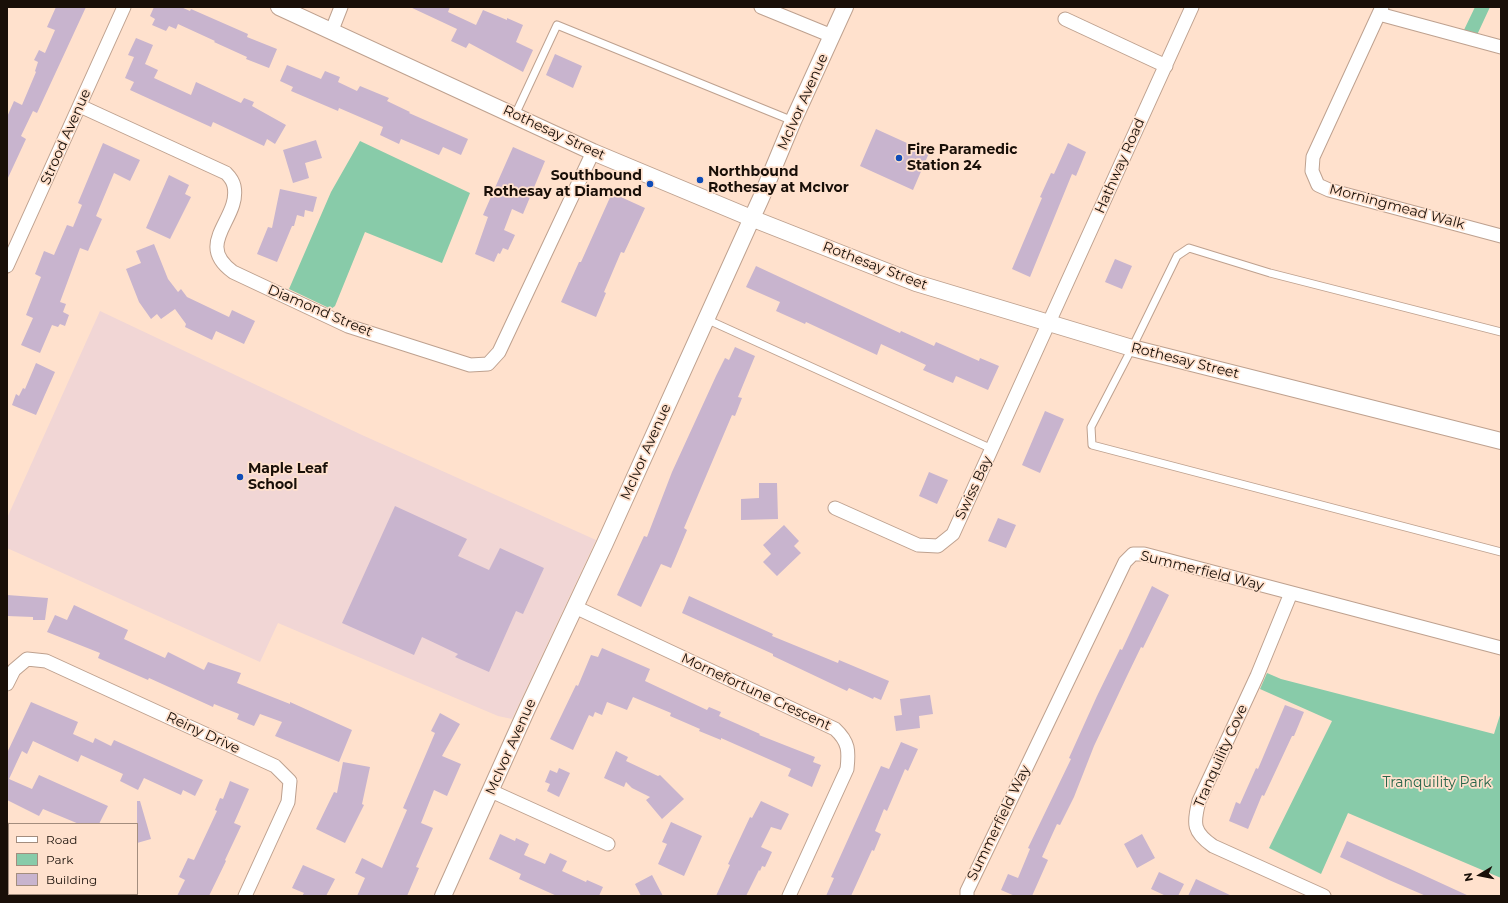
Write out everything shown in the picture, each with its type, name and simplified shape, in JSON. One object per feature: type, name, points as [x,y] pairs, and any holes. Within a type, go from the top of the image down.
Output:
[{"type":"street","name":"Strood Avenue","points":[[7,266],[124,7]]},
{"type":"street","name":"Rothesay Street","points":[[279,7],[332,30],[593,152],[751,218],[916,283],[1132,348],[1501,441]]},
{"type":"street","points":[[332,30],[341,7]]},
{"type":"street","points":[[761,7],[832,36]]},
{"type":"street","name":"McIvor Avenue","points":[[443,896],[761,198],[793,121],[845,7]]},
{"type":"street","name":"Hathway Road","points":[[1049,324],[1192,7]]},
{"type":"street","points":[[1380,10],[1501,47]]},
{"type":"street","name":"Morningmead Walk","points":[[1380,10],[1313,157],[1312,171],[1318,185],[1329,190],[1501,236]]},
{"type":"street","points":[[1065,19],[1166,66]]},
{"type":"street","name":"Diamond Street","points":[[80,106],[226,173],[234,185],[234,202],[218,239],[217,254],[223,265],[232,272],[348,326],[470,365],[488,364],[499,352],[593,152]]},
{"type":"street","name":"Swiss Bay","points":[[835,508],[918,545],[938,546],[953,534],[1049,324]]},
{"type":"street","name":"Summerfield Way","points":[[967,896],[966,890],[1125,562],[1134,554],[1144,554],[1501,648]]},
{"type":"street","name":"Tranquility Cove","points":[[1291,593],[1257,676],[1199,801],[1195,815],[1195,830],[1203,839],[1213,846],[1324,896]]},
{"type":"street","name":"Mornefortune Crescent","points":[[575,607],[835,729],[842,736],[849,752],[847,769],[789,896]]},
{"type":"street","name":"Reiny Drive","points":[[7,684],[14,670],[27,659],[46,661],[275,766],[290,781],[288,802],[245,896]]},
{"type":"street","points":[[491,791],[608,844]]},
{"type":"lane","points":[[515,115],[557,25],[793,121]]},
{"type":"lane","points":[[1501,332],[1270,273],[1189,248],[1177,256],[1091,427],[1092,445],[1501,552]]},
{"type":"lane","points":[[706,319],[992,450]]},
{"type":"shaded area","name":"Maple Leaf School","points":[[100,311],[362,435],[596,540],[512,719],[498,716],[278,623],[260,662],[7,548],[7,518]]},
{"type":"green space","points":[[1475,7],[1490,7],[1477,35],[1463,32]]},
{"type":"green space","points":[[360,141],[470,193],[442,263],[365,232],[335,306],[331,309],[289,289],[331,192]]},
{"type":"green space","name":"Tranquility Park","points":[[1267,673],[1281,679],[1494,734],[1501,712],[1501,878],[1348,813],[1321,874],[1269,848],[1332,721],[1260,689]]},
{"type":"building","points":[[56,7],[86,7],[37,113],[33,111],[21,136],[26,139],[7,180],[7,117],[14,101],[22,105],[36,72],[38,62],[34,60],[39,50],[45,53],[55,30],[47,27]]},
{"type":"building","points":[[154,7],[181,7],[190,11],[191,9],[248,34],[247,37],[277,49],[269,68],[246,59],[247,57],[178,24],[176,29],[169,26],[166,31],[152,25],[155,19],[150,16]]},
{"type":"building","points":[[410,7],[450,7],[448,12],[476,25],[483,10],[523,25],[516,42],[533,50],[523,72],[469,43],[466,48],[451,41],[457,29]]},
{"type":"building","points":[[136,38],[153,45],[145,64],[158,70],[154,78],[191,95],[196,82],[241,103],[244,98],[254,102],[252,106],[286,125],[275,144],[267,139],[264,146],[213,122],[211,127],[130,90],[134,82],[125,78],[134,57],[128,55]]},
{"type":"building","points":[[555,54],[582,66],[573,88],[546,75]]},
{"type":"building","points":[[287,65],[321,79],[325,71],[340,77],[338,82],[357,91],[360,86],[389,98],[387,101],[410,112],[409,113],[468,139],[461,155],[443,147],[439,155],[401,139],[399,144],[380,135],[383,127],[339,108],[338,111],[291,91],[293,87],[280,81]]},
{"type":"building","points":[[876,129],[929,153],[913,190],[860,166]]},
{"type":"building","points":[[316,140],[322,158],[305,163],[309,178],[293,183],[283,150]]},
{"type":"building","points":[[103,143],[140,160],[130,181],[114,173],[96,216],[102,219],[88,251],[80,248],[60,302],[66,304],[63,312],[69,315],[65,326],[60,324],[58,327],[52,325],[40,353],[21,345],[33,318],[26,315],[41,277],[35,274],[44,251],[54,255],[67,225],[73,227],[82,205],[78,203]]},
{"type":"building","points":[[1068,143],[1086,152],[1076,176],[1072,174],[1030,277],[1012,269],[1042,198],[1040,197],[1051,173],[1054,174]]},
{"type":"building","points":[[513,147],[545,161],[523,214],[512,209],[504,230],[515,235],[508,250],[503,248],[500,254],[498,253],[494,262],[475,254],[488,217],[483,215]]},
{"type":"building","points":[[169,175],[189,185],[185,194],[191,197],[170,239],[146,228]]},
{"type":"building","points":[[280,189],[317,197],[313,212],[305,210],[304,217],[297,215],[294,226],[292,226],[277,262],[257,254],[268,227],[272,228]]},
{"type":"building","points":[[612,193],[645,208],[624,253],[621,252],[604,292],[606,293],[596,317],[561,302]]},
{"type":"building","points":[[154,244],[168,279],[178,292],[181,289],[187,297],[229,317],[232,310],[255,321],[244,344],[216,331],[212,340],[185,327],[186,324],[175,309],[161,319],[157,314],[151,319],[139,302],[126,269],[141,263],[136,251]]},
{"type":"building","points":[[1115,259],[1132,266],[1122,289],[1105,282]]},
{"type":"building","points":[[756,266],[900,333],[901,331],[934,346],[936,342],[979,361],[980,358],[999,366],[988,390],[956,376],[953,383],[923,370],[926,365],[881,344],[877,355],[806,322],[805,324],[776,311],[780,302],[746,287]]},
{"type":"building","points":[[735,347],[755,356],[738,397],[742,398],[735,416],[732,415],[684,528],[687,530],[671,568],[661,564],[641,607],[617,595],[644,536],[647,537],[672,472],[716,376],[725,358],[729,360]]},
{"type":"building","points":[[36,363],[55,372],[36,415],[12,405],[16,394],[19,396],[23,388],[25,389]]},
{"type":"building","points":[[1045,411],[1064,419],[1040,473],[1022,465]]},
{"type":"building","points":[[929,472],[948,480],[937,504],[919,496]]},
{"type":"building","points":[[759,483],[777,483],[778,519],[741,520],[741,499],[759,498]]},
{"type":"building","points":[[395,506],[467,539],[458,556],[489,570],[500,548],[544,568],[523,614],[516,611],[489,672],[455,657],[458,654],[422,637],[414,655],[342,623]]},
{"type":"building","points":[[998,518],[1016,525],[1006,548],[988,541]]},
{"type":"building","points":[[784,525],[799,541],[794,546],[801,553],[777,576],[763,562],[771,554],[763,545]]},
{"type":"building","points":[[1152,586],[1169,595],[1143,648],[1141,647],[1094,746],[1074,797],[1060,825],[1057,824],[1042,857],[1048,860],[1032,896],[1015,896],[1001,890],[1008,874],[1018,878],[1030,849],[1028,848],[1071,759],[1069,758],[1097,696],[1120,649],[1122,650]]},
{"type":"building","points":[[7,595],[48,598],[45,620],[33,620],[33,617],[7,616]]},
{"type":"building","points":[[689,596],[773,634],[772,636],[838,663],[839,660],[889,681],[881,700],[874,697],[873,699],[849,688],[847,691],[773,656],[773,654],[682,613]]},
{"type":"building","points":[[74,605],[128,630],[124,639],[165,658],[168,652],[204,670],[208,662],[241,673],[237,683],[290,704],[290,702],[352,730],[339,762],[275,736],[282,722],[260,714],[254,726],[237,719],[239,714],[214,704],[213,707],[149,678],[148,680],[98,658],[100,653],[47,632],[55,615],[67,620]]},
{"type":"building","points":[[602,648],[650,669],[645,681],[707,710],[709,707],[721,712],[719,716],[760,734],[759,735],[815,757],[813,762],[821,765],[812,787],[788,776],[791,769],[721,738],[721,740],[699,731],[700,729],[670,716],[671,713],[633,697],[627,710],[607,702],[602,715],[595,712],[593,717],[589,715],[573,750],[550,739],[576,685],[578,686],[591,655],[598,657]]},
{"type":"building","points":[[930,695],[933,714],[919,716],[920,728],[896,731],[894,716],[902,715],[900,699]]},
{"type":"building","points":[[31,702],[78,722],[73,734],[93,743],[95,738],[111,746],[114,740],[203,780],[195,796],[183,790],[181,795],[144,778],[138,790],[120,781],[123,774],[81,755],[78,762],[33,741],[27,754],[22,751],[9,779],[32,789],[39,775],[108,806],[100,823],[77,823],[43,809],[39,816],[7,800],[7,753]]},
{"type":"building","points":[[1285,705],[1304,712],[1294,736],[1292,736],[1264,796],[1262,795],[1248,829],[1229,821],[1236,802],[1240,804],[1256,768],[1258,769]]},
{"type":"building","points":[[440,713],[460,724],[442,756],[461,764],[447,796],[434,790],[421,823],[433,828],[416,867],[419,868],[407,896],[357,896],[365,878],[355,873],[362,858],[382,868],[407,810],[403,808],[435,733],[431,731]]},
{"type":"building","points":[[901,742],[918,749],[908,771],[905,769],[887,811],[884,809],[875,831],[881,834],[874,851],[872,850],[851,896],[826,896],[834,878],[831,877],[881,766],[889,769]]},
{"type":"building","points":[[616,751],[628,757],[626,761],[658,776],[660,775],[684,799],[662,819],[646,800],[650,797],[632,788],[626,782],[624,787],[604,778]]},
{"type":"building","points":[[343,762],[370,767],[362,804],[364,805],[345,843],[316,829],[334,792],[337,793]]},
{"type":"building","points":[[559,768],[570,773],[559,797],[547,791],[550,784],[545,782],[550,770],[557,773]]},
{"type":"building","points":[[230,781],[249,789],[234,823],[241,826],[225,860],[226,861],[209,896],[177,896],[185,880],[179,877],[188,858],[194,860],[217,811],[215,810],[220,798],[223,799]]},
{"type":"building","points":[[137,801],[140,801],[151,839],[138,843]]},
{"type":"building","points":[[761,801],[789,814],[781,830],[771,827],[761,847],[772,852],[765,867],[762,866],[760,871],[759,870],[746,896],[716,896],[730,865],[728,864],[750,817],[752,818]]},
{"type":"building","points":[[671,822],[702,836],[684,876],[658,864],[667,844],[662,842]]},
{"type":"building","points":[[500,834],[515,841],[516,838],[529,844],[524,855],[545,864],[550,853],[567,861],[562,871],[586,882],[587,880],[603,887],[599,896],[557,896],[519,879],[521,874],[489,859]]},
{"type":"building","points":[[1142,834],[1155,858],[1137,868],[1124,844]]},
{"type":"building","points":[[1347,841],[1469,896],[1426,896],[1389,880],[1340,857]]},
{"type":"building","points":[[303,865],[335,879],[326,896],[302,896],[304,893],[292,888]]},
{"type":"building","points":[[1159,872],[1184,884],[1178,896],[1166,896],[1151,889]]},
{"type":"building","points":[[652,875],[663,896],[641,896],[635,884]]},
{"type":"building","points":[[1196,879],[1232,896],[1188,896]]},
{"type":"place","name":"Fire Paramedic Station 24","points":[[899,158]]},
{"type":"place","name":"Northbound Rothesay at McIvor","points":[[700,180]]},
{"type":"place","name":"Southbound Rothesay at Diamond","points":[[650,184]]},
{"type":"place","name":"Maple Leaf School","points":[[240,477]]}]
